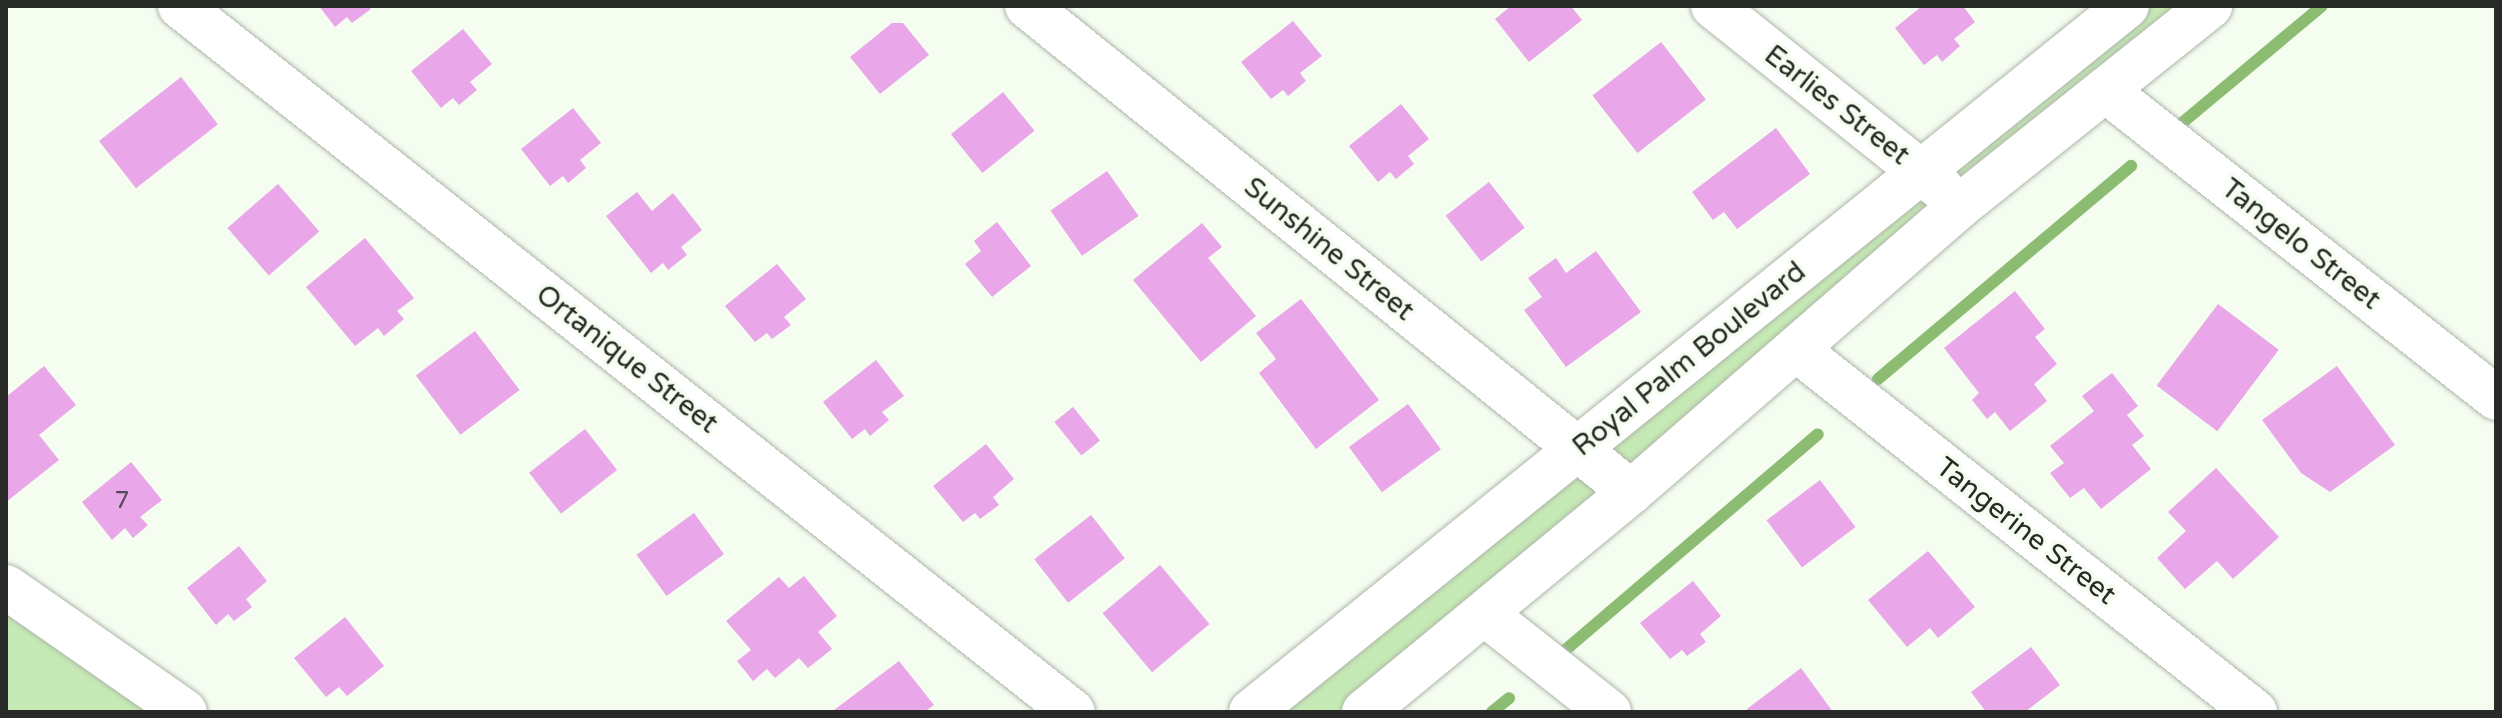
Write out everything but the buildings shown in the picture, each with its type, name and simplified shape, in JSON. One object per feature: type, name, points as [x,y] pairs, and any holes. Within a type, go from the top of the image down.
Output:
[{"type":"street","name":"Ortanique Street","points":[[180,6],[1073,712]]},
{"type":"street","name":"Sunshine Street","points":[[1027,6],[1631,492]]},
{"type":"street","name":"Earlies Street","points":[[1713,6],[1961,205]]},
{"type":"street","name":"Royal Palm Boulevard","points":[[1251,712],[2127,6]]},
{"type":"street","name":"Royal Palm Boulevard","points":[[1364,712],[1631,492],[1961,205],[2210,6]]},
{"type":"street","name":"Tangelo Street","points":[[2105,90],[2496,398]]},
{"type":"street","name":"Tangerine Street","points":[[1797,350],[2255,712]]},
{"type":"street","points":[[6,587],[185,712]]},
{"type":"street","points":[[1485,614],[1609,712]]},
{"type":"green space","points":[[2127,6],[2214,6],[1364,712],[1251,712]]},
{"type":"green space","points":[[6,576],[196,712],[6,712]]},
{"type":"waterway","points":[[2182,123],[2322,6]]},
{"type":"waterway","points":[[1878,379],[2131,166]]},
{"type":"waterway","points":[[1563,652],[1818,434]]},
{"type":"waterway","points":[[1492,712],[1509,698]]}]
